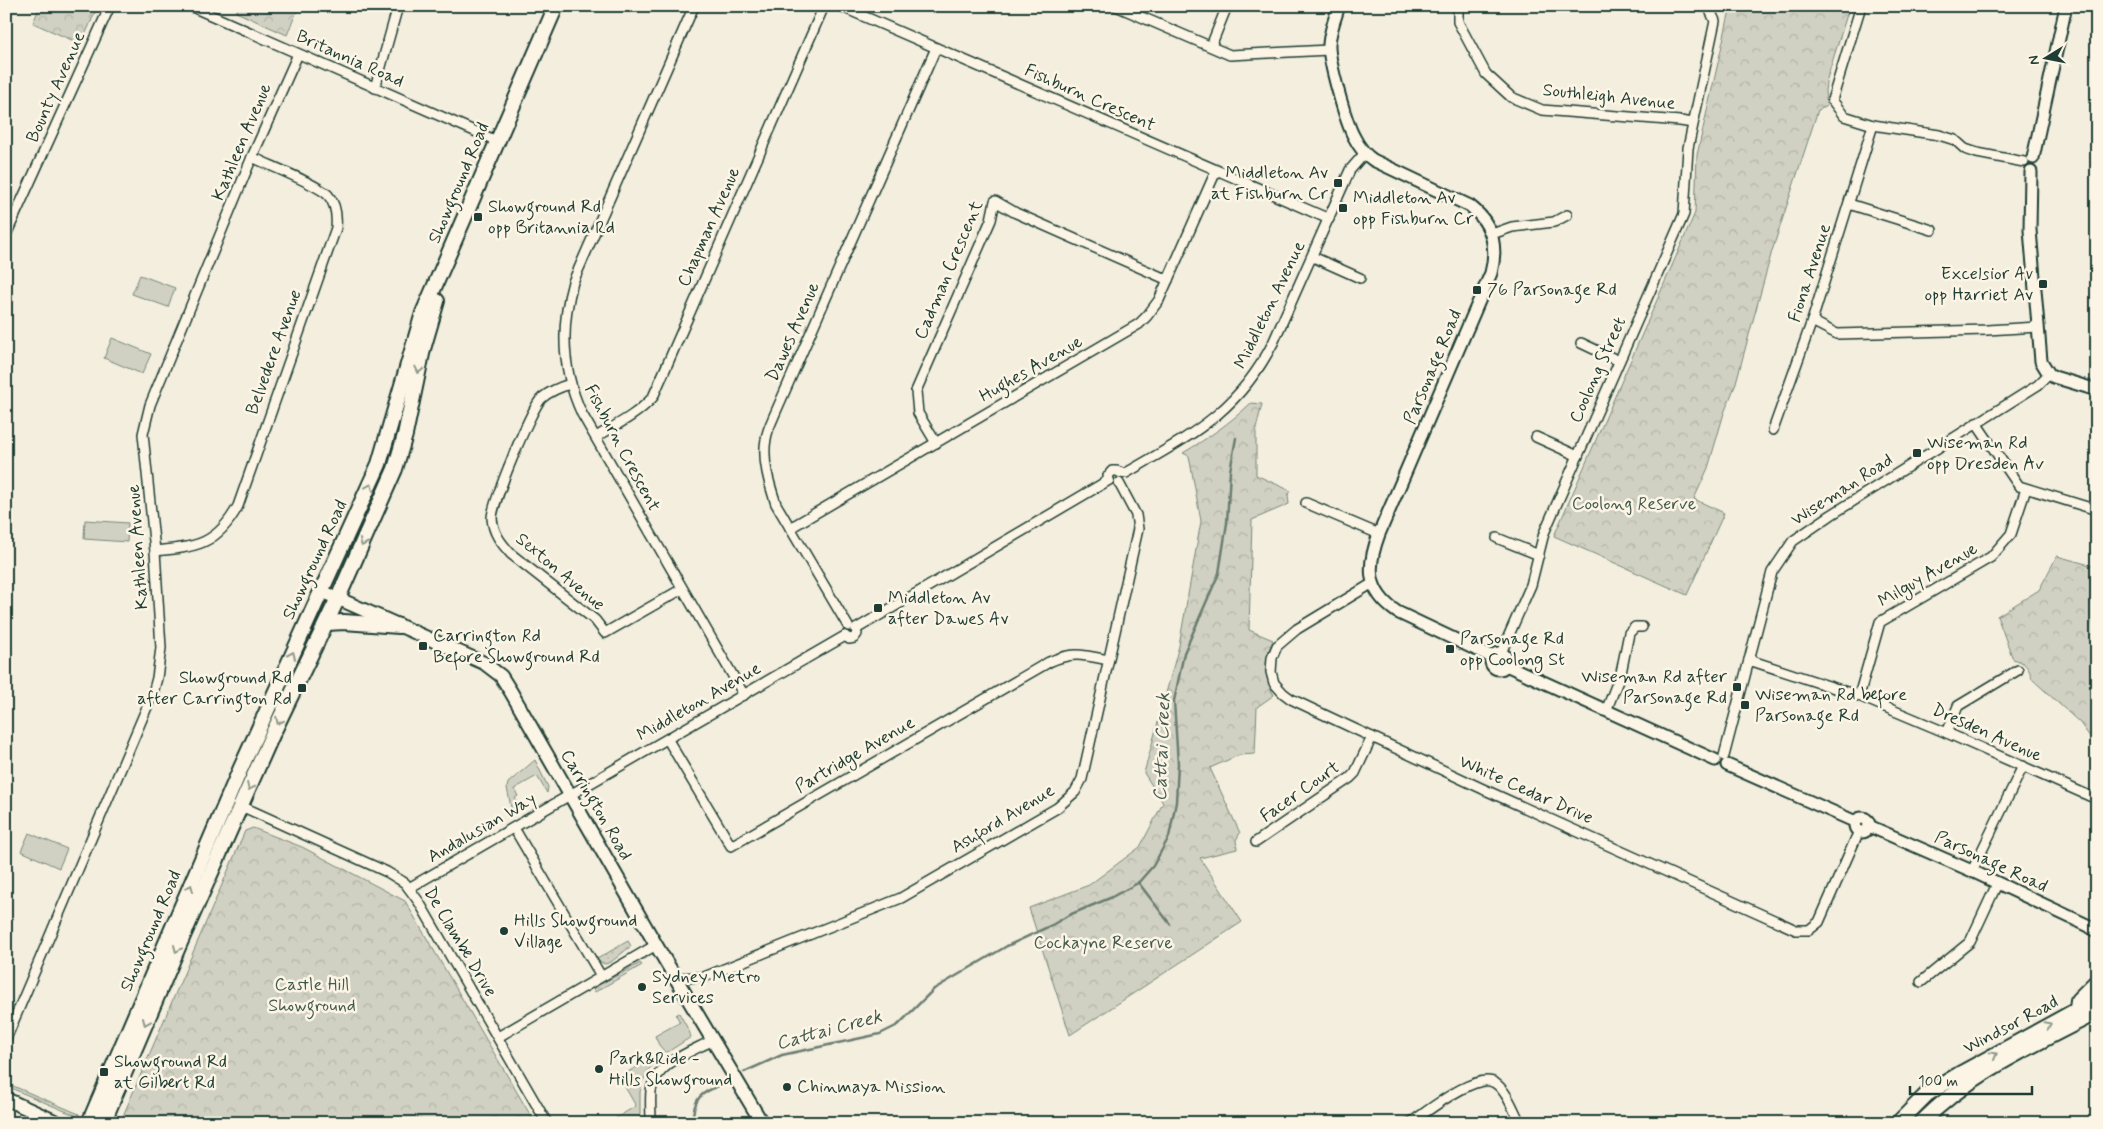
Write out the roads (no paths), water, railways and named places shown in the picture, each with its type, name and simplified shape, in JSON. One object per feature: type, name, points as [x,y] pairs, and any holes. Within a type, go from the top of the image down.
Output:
[{"type":"main road","name":"Showground Road","points":[[103,1123],[321,591],[380,464],[423,313],[556,6]]},
{"type":"main road","name":"Showground Road","points":[[89,1123],[234,803],[272,735],[327,623],[395,469],[405,434],[423,348],[442,288],[567,6]]},
{"type":"main road","name":"Carrington Road","points":[[321,591],[484,663],[501,676],[656,945],[762,1123]]},
{"type":"main road","points":[[327,623],[344,622],[399,626]]},
{"type":"main road","points":[[2077,1010],[2078,1000],[2097,981]]},
{"type":"main road","name":"Windsor Road","points":[[1898,1123],[1935,1089],[2097,999]]},
{"type":"main road","name":"Windsor Road","points":[[1921,1123],[1937,1106],[1979,1075],[2097,1012]]},
{"type":"main road","points":[[6,1100],[54,1121]]},
{"type":"street","name":"Bounty Avenue","points":[[7,232],[110,6]]},
{"type":"street","name":"Britannia Road","points":[[190,6],[497,142]]},
{"type":"street","points":[[375,88],[398,6]]},
{"type":"street","name":"Fishburn Crescent","points":[[694,6],[573,282],[564,323],[565,359],[570,384],[582,414],[744,695]]},
{"type":"street","name":"Chapman Avenue","points":[[596,437],[644,408],[653,397],[824,6]]},
{"type":"street","name":"Fishburn Crescent","points":[[840,6],[1329,219]]},
{"type":"street","points":[[1116,6],[1230,55],[1329,50]]},
{"type":"street","points":[[1211,46],[1227,6]]},
{"type":"street","points":[[1339,6],[1330,37],[1329,50],[1352,135],[1364,154],[1470,206],[1483,219],[1492,234],[1512,227],[1554,222],[1567,215]]},
{"type":"street","name":"Southleigh Avenue","points":[[1458,6],[1458,22],[1486,74],[1511,97],[1542,110],[1680,121],[1693,124]]},
{"type":"street","name":"Coolong Street","points":[[1497,655],[1531,585],[1544,533],[1684,214],[1687,153],[1715,21],[1708,6]]},
{"type":"street","points":[[1861,6],[1832,100],[1844,116],[1873,125],[1939,135],[1955,140],[1965,149],[1977,154],[2029,164]]},
{"type":"street","points":[[2066,6],[2029,164],[2029,223],[2041,361],[2049,374],[2059,380],[2097,390]]},
{"type":"street","name":"Dawes Avenue","points":[[852,627],[776,504],[769,484],[766,462],[766,438],[936,48]]},
{"type":"street","name":"Kathleen Avenue","points":[[6,1039],[153,693],[161,648],[155,551],[144,434],[150,405],[252,157],[298,54]]},
{"type":"street","name":"Fiona Avenue","points":[[1773,430],[1812,321],[1873,125]]},
{"type":"street","name":"Middleton Avenue","points":[[1120,478],[1199,430],[1233,402],[1263,363],[1313,257],[1350,170],[1364,154]]},
{"type":"street","name":"Belvedere Avenue","points":[[155,551],[188,548],[204,543],[217,534],[233,515],[238,506],[336,228],[336,218],[332,202],[321,190],[252,157]]},
{"type":"street","name":"Hughes Avenue","points":[[790,528],[1139,324],[1153,310],[1216,171]]},
{"type":"street","name":"Cadman Crescent","points":[[936,443],[918,413],[916,392],[991,220],[995,201],[1016,213],[1168,280]]},
{"type":"street","points":[[1849,204],[1932,230]]},
{"type":"street","name":"Parsonage Road","points":[[1492,234],[1494,248],[1491,273],[1371,555],[1370,570],[1373,583],[1385,603],[1397,612],[1507,658],[1506,665],[1606,711],[1722,760],[1861,826],[1972,871],[2089,926],[2097,932]]},
{"type":"street","points":[[1313,257],[1360,278]]},
{"type":"street","points":[[1812,321],[1837,334],[2038,327]]},
{"type":"street","points":[[1581,343],[1619,361]]},
{"type":"street","name":"Wiseman Road","points":[[1722,760],[1772,572],[1793,542],[1830,515],[2038,386],[2049,374]]},
{"type":"street","name":"Sexton Avenue","points":[[570,384],[541,398],[533,413],[500,491],[492,516],[494,529],[500,542],[511,554],[595,620],[605,633],[682,589]]},
{"type":"street","points":[[1976,423],[2015,482],[2026,489],[2097,510]]},
{"type":"street","points":[[1536,437],[1578,456]]},
{"type":"street","points":[[852,627],[1109,480],[1114,484],[1120,478]]},
{"type":"street","name":"Ashford Avenue","points":[[676,978],[704,977],[901,898],[1057,808],[1075,792],[1082,779],[1138,529],[1136,515],[1120,478]]},
{"type":"street","name":"Milguy Avenue","points":[[1860,696],[1880,622],[1991,557],[2011,534],[2026,489]]},
{"type":"street","points":[[1306,502],[1379,534]]},
{"type":"street","points":[[1497,538],[1539,555]]},
{"type":"street","name":"White Cedar Drive","points":[[1373,583],[1280,642],[1272,658],[1271,672],[1278,688],[1291,699],[1372,738],[1796,930],[1809,930],[1819,922],[1861,826]]},
{"type":"street","name":"Middleton Avenue","points":[[570,796],[845,636],[844,630],[852,627]]},
{"type":"street","points":[[1606,711],[1621,673],[1628,634],[1635,627],[1642,627]]},
{"type":"street","name":"Partridge Avenue","points":[[668,740],[731,846],[1049,662],[1064,655],[1078,654],[1108,660]]},
{"type":"street","name":"Dresden Avenue","points":[[1749,660],[1860,696],[2097,798]]},
{"type":"street","points":[[1947,732],[1958,706],[2018,670]]},
{"type":"street","name":"Facer Court","points":[[1256,842],[1350,778],[1355,773],[1372,738]]},
{"type":"street","points":[[1972,871],[2023,766]]},
{"type":"street","name":"Andalusian Way","points":[[409,888],[570,796]]},
{"type":"street","name":"De Clambe Drive","points":[[234,803],[387,872],[409,888],[548,1123]]},
{"type":"street","points":[[514,828],[601,976]]},
{"type":"street","points":[[1921,982],[1970,942],[1997,884]]},
{"type":"street","points":[[498,1037],[656,945]]},
{"type":"street","points":[[651,1123],[651,1091],[660,1072],[671,1063],[713,1040]]},
{"type":"street","points":[[1410,1123],[1470,1084],[1488,1080],[1497,1084],[1520,1123]]},
{"type":"waterway","name":"Cattai Creek","points":[[744,1072],[782,1055],[880,1034],[898,1025],[934,989],[1007,946],[1138,883],[1153,866],[1169,837],[1176,802],[1178,764],[1174,701],[1184,653],[1219,573],[1227,523],[1230,471],[1236,438]]},
{"type":"waterway","points":[[1138,882],[1170,924]]},
{"type":"waterway","name":"Cattai Creek","points":[[692,1123],[694,1107],[700,1097],[709,1090],[723,1084]]},
{"type":"place","name":"Middleton Av at Fishburn Cr","points":[[1338,183]]},
{"type":"place","name":"Middleton Av opp Fishburn Cr","points":[[1343,208]]},
{"type":"place","name":"Showground Rd opp Britannia Rd","points":[[478,217]]},
{"type":"place","name":"Excelsior Av opp Harriet Av","points":[[2043,284]]},
{"type":"place","name":"76 Parsonage Rd","points":[[1477,290]]},
{"type":"place","name":"Wiseman Rd opp Dresden Av","points":[[1917,453]]},
{"type":"place","name":"Middleton Av after Dawes Av","points":[[878,608]]},
{"type":"place","name":"Carrington Rd Before Showground Rd","points":[[423,646]]},
{"type":"place","name":"Parsonage Rd opp Coolong St","points":[[1450,649]]},
{"type":"place","name":"Wiseman Rd after Parsonage Rd","points":[[1737,687]]},
{"type":"place","name":"Showground Rd after Carrington Rd","points":[[302,688]]},
{"type":"place","name":"Wiseman Rd before Parsonage Rd","points":[[1745,705]]},
{"type":"place","name":"Hills Showground Village","points":[[504,931]]},
{"type":"place","name":"Sydney Metro Services","points":[[642,987]]},
{"type":"place","name":"Park&Ride - Hills Showground","points":[[599,1069]]},
{"type":"place","name":"Showground Rd at Gilbert Rd","points":[[104,1072]]},
{"type":"place","name":"Chinmaya Mission","points":[[787,1087]]},
{"type":"park label","name":"Coolong Reserve","points":[[1634,504]]},
{"type":"park label","name":"Cockayne Reserve","points":[[1103,943]]},
{"type":"park label","name":"Castle Hill Showground","points":[[312,995]]}]
